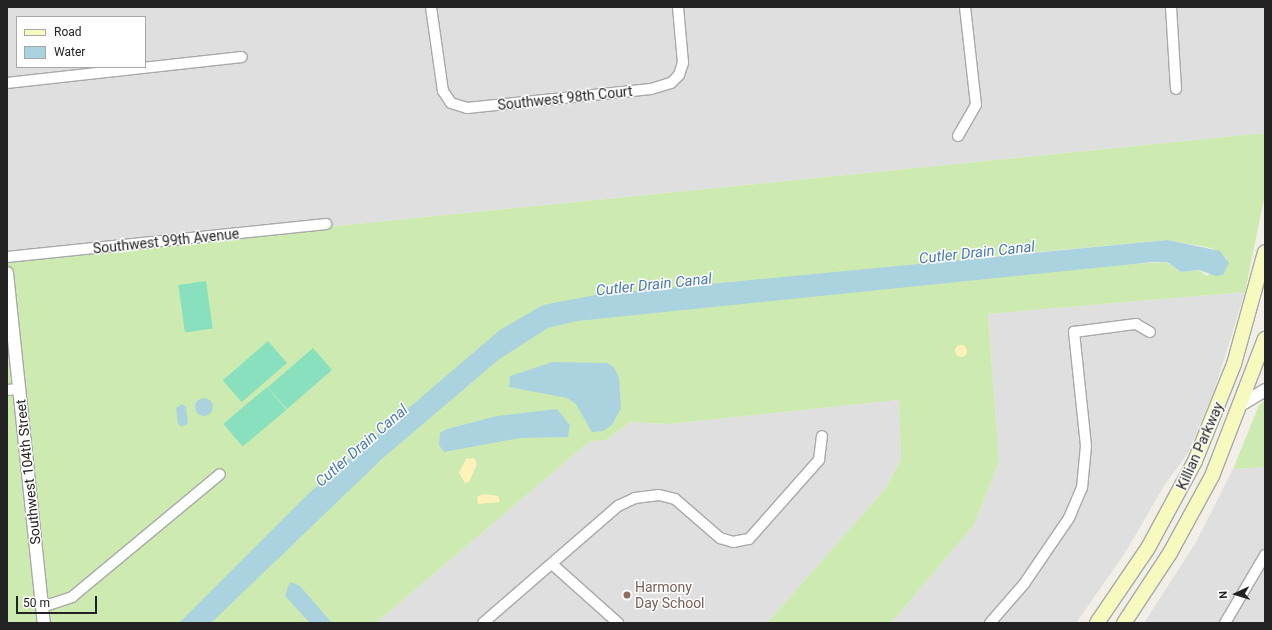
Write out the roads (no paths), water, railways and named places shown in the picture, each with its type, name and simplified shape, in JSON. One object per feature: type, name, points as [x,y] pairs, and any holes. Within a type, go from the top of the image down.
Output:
[{"type":"main road","name":"Killian Parkway","points":[[1097,623],[1148,548],[1195,461],[1234,364],[1265,252]]},
{"type":"main road","name":"Killian Parkway","points":[[1124,623],[1196,506],[1242,404],[1265,343]]},
{"type":"street","name":"Southwest 98th Court","points":[[431,7],[441,85],[448,100],[455,105],[474,108],[651,89],[674,81],[683,62],[678,7]]},
{"type":"street","points":[[958,136],[976,105],[965,7]]},
{"type":"street","points":[[1171,7],[1176,89]]},
{"type":"street","points":[[146,68],[242,57]]},
{"type":"street","points":[[7,83],[143,68]]},
{"type":"street","name":"Southwest 99th Avenue","points":[[7,257],[326,224]]},
{"type":"street","name":"Southwest 104th Street","points":[[7,273],[13,390],[44,623]]},
{"type":"street","points":[[990,623],[1024,584],[1069,518],[1082,488],[1086,446],[1074,332],[1136,324],[1150,332]]},
{"type":"street","points":[[1242,404],[1265,390]]},
{"type":"street","points":[[483,623],[618,506],[650,495],[682,502],[724,540],[749,539],[819,460],[822,436]]},
{"type":"street","points":[[42,607],[72,597],[220,474]]},
{"type":"street","points":[[1225,623],[1265,555]]},
{"type":"street","points":[[552,564],[618,623]]},
{"type":"water","points":[[1168,240],[1220,251],[1229,263],[1223,275],[1216,276],[1199,270],[1181,272],[1167,262],[1153,262],[577,321],[548,328],[498,360],[382,459],[211,623],[179,623],[309,493],[500,330],[543,305],[595,295]]},
{"type":"water","points":[[553,362],[607,363],[614,367],[619,378],[621,408],[612,425],[603,431],[592,432],[576,404],[567,398],[509,387],[510,376]]},
{"type":"water","points":[[200,398],[208,398],[213,403],[211,414],[208,416],[200,416],[195,411],[195,403]]},
{"type":"water","points":[[182,404],[186,407],[188,423],[182,427],[178,424],[176,408]]},
{"type":"water","points":[[557,409],[570,425],[568,437],[520,438],[444,452],[439,445],[440,433],[447,429],[497,416]]},
{"type":"water","points":[[290,582],[299,585],[332,623],[310,623],[285,596]]},
{"type":"place","name":"Harmony Day School","points":[[627,595]]},
{"type":"water label","name":"Cutler Drain Canal","points":[[977,253]]},
{"type":"water label","name":"Cutler Drain Canal","points":[[654,285]]},
{"type":"water label","name":"Cutler Drain Canal","points":[[362,446]]}]
